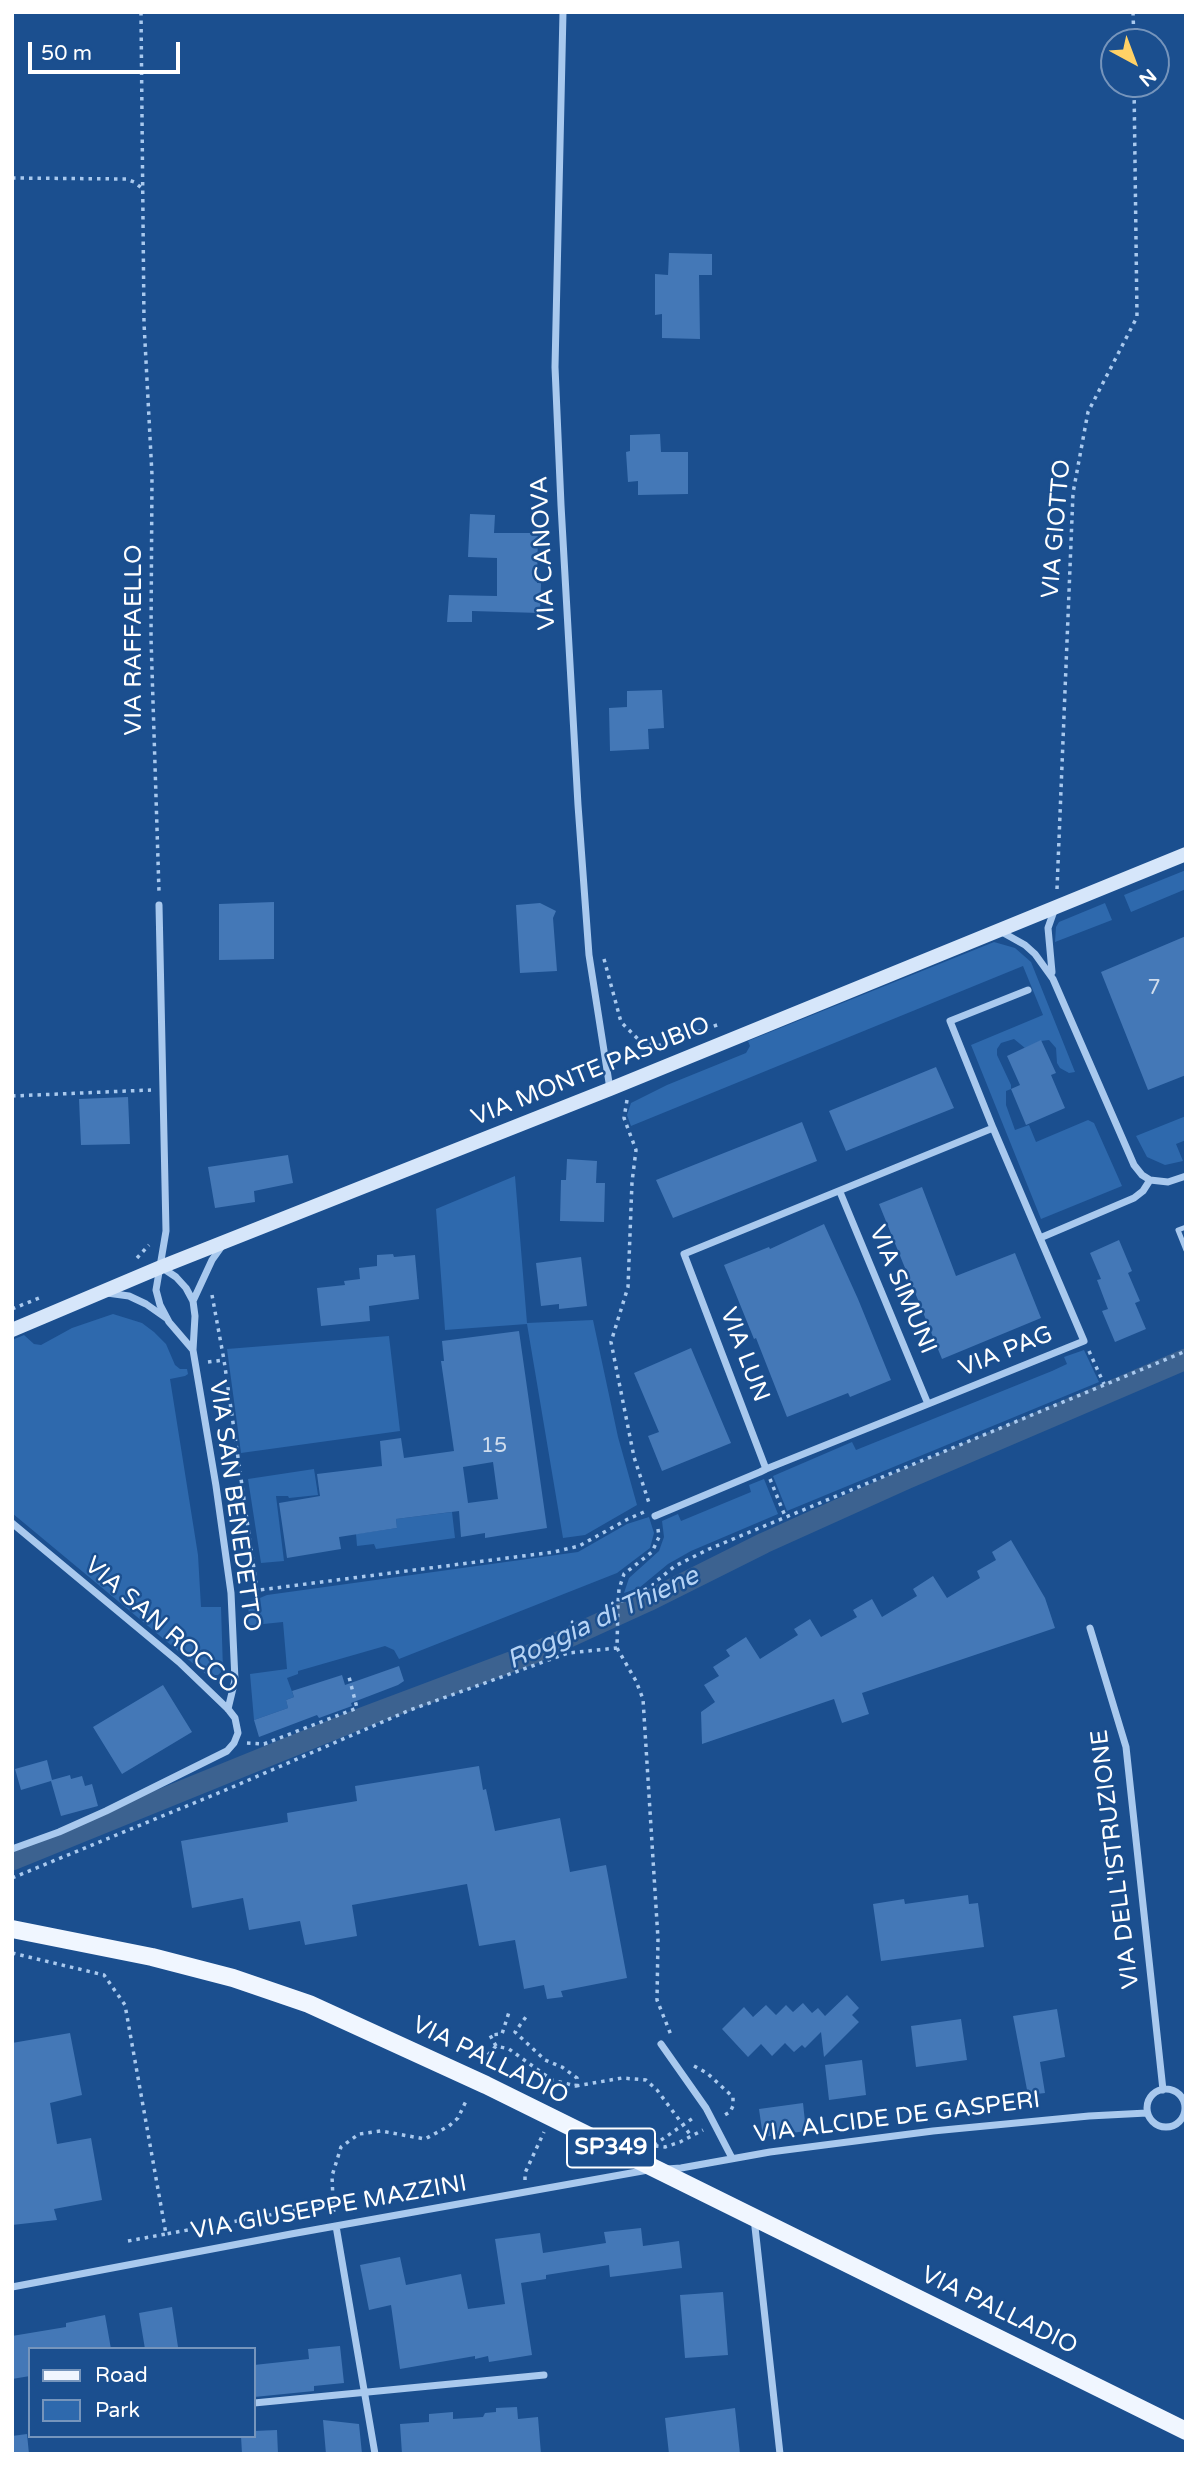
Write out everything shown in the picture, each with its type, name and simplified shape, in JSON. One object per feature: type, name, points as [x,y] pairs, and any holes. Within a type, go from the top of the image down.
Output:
[{"type":"main road","name":"VIA MONTE PASUBIO","points":[[12,1330],[161,1267],[614,1095],[996,929],[1186,854]]},
{"type":"main road","name":"VIA PALLADIO","points":[[12,1929],[152,1957],[233,1978],[309,2004],[486,2085],[1186,2431]]},
{"type":"street","name":"VIA CANOVA","points":[[563,12],[555,367],[569,656],[589,955],[614,1095]]},
{"type":"street","points":[[159,905],[166,1231],[161,1267],[176,1277],[193,1301]]},
{"type":"street","points":[[1053,979],[1048,928],[1056,905]]},
{"type":"street","points":[[996,929],[1025,945],[1053,979],[1134,1165],[1150,1180],[1168,1182],[1186,1176]]},
{"type":"street","name":"VIA PAG","points":[[655,1516],[1084,1341],[950,1021],[1027,990]]},
{"type":"street","points":[[840,1192],[993,1128]]},
{"type":"street","points":[[1040,1238],[1133,1198],[1143,1191],[1150,1180]]},
{"type":"street","name":"VIA LUN","points":[[766,1469],[684,1254],[840,1192]]},
{"type":"street","name":"VIA SIMUNI","points":[[840,1192],[928,1404]]},
{"type":"street","points":[[193,1301],[212,1260],[224,1243]]},
{"type":"street","name":"VIA SAN BENEDETTO","points":[[161,1267],[156,1290],[160,1305],[193,1350]]},
{"type":"street","points":[[103,1292],[129,1296],[168,1319]]},
{"type":"street","name":"VIA SAN BENEDETTO","points":[[193,1301],[193,1350],[231,1593],[234,1681],[233,1696],[228,1709]]},
{"type":"street","name":"VIA SAN ROCCO","points":[[12,1523],[179,1662],[228,1709],[237,1726],[238,1733],[234,1743]]},
{"type":"street","name":"VIA DELL'ISTRUZIONE","points":[[1090,1628],[1118,1713],[1126,1747],[1163,2090]]},
{"type":"street","points":[[12,1849],[106,1811],[227,1751],[234,1743]]},
{"type":"street","points":[[661,2044],[714,2123],[732,2158]]},
{"type":"street","points":[[1147,2113],[1150,2098],[1163,2090]]},
{"type":"street","name":"VIA ALCIDE DE GASPERI","points":[[653,2169],[681,2168],[732,2158],[933,2132],[1089,2116],[1147,2113],[1154,2123],[1168,2127],[1181,2120],[1185,2109],[1178,2094],[1163,2090]]},
{"type":"street","name":"VIA GIUSEPPE MAZZINI","points":[[12,2287],[653,2169]]},
{"type":"street","points":[[754,2218],[780,2454]]},
{"type":"street","points":[[336,2226],[375,2454]]},
{"type":"street","points":[[256,2403],[544,2375]]},
{"type":"lane","points":[[1186,1227],[1178,1230],[1186,1250]]},
{"type":"path","name":"VIA RAFFAELLO","points":[[141,12],[144,323],[152,475],[151,638],[159,905]]},
{"type":"path","name":"VIA GIOTTO","points":[[1056,905],[1073,493],[1088,412],[1137,317],[1134,98]]},
{"type":"path","points":[[12,178],[126,178],[134,181],[144,191]]},
{"type":"path","points":[[589,955],[606,960],[621,1022],[640,1041],[657,1046],[720,1024]]},
{"type":"path","points":[[12,1097],[163,1089]]},
{"type":"path","points":[[632,1094],[626,1101],[624,1118],[636,1150],[632,1182],[628,1287],[611,1342],[634,1457],[655,1516],[659,1537],[652,1552],[624,1574],[619,1589],[617,1648],[643,1699],[658,1939],[657,2000],[669,2032],[677,2043]]},
{"type":"path","points":[[614,1095],[626,1101]]},
{"type":"path","points":[[126,1262],[144,1252],[154,1231],[166,1231]]},
{"type":"path","points":[[210,1287],[224,1360],[257,1590],[554,1552],[579,1546],[647,1511],[655,1516]]},
{"type":"path","points":[[12,1309],[44,1296]]},
{"type":"path","points":[[21,1305],[28,1324]]},
{"type":"path","points":[[1084,1341],[1104,1384]]},
{"type":"path","points":[[618,1603],[648,1588],[675,1566],[709,1549],[1186,1351]]},
{"type":"path","points":[[195,1363],[224,1360]]},
{"type":"path","points":[[766,1469],[785,1516]]},
{"type":"path","points":[[12,1878],[410,1710],[568,1653],[617,1648]]},
{"type":"path","points":[[234,1743],[264,1744],[357,1708],[348,1673]]},
{"type":"path","points":[[12,1953],[104,1975],[125,2005],[166,2234]]},
{"type":"path","points":[[510,2009],[502,2034],[490,2035],[496,2046],[509,2049],[552,2080],[569,2086],[622,2078],[646,2080],[657,2090],[692,2137]]},
{"type":"path","points":[[528,2014],[515,2032],[545,2060],[562,2067],[577,2078],[576,2086]]},
{"type":"path","points":[[488,2055],[496,2046]]},
{"type":"path","points":[[684,2125],[652,2146],[665,2147],[692,2137],[730,2112],[733,2098],[707,2073],[693,2065]]},
{"type":"path","points":[[128,2241],[313,2207],[333,2200],[332,2176],[341,2147],[359,2134],[381,2131],[425,2139],[458,2118],[466,2101]]},
{"type":"path","points":[[526,2192],[525,2173],[546,2130]]},
{"type":"green space","points":[[1186,870],[1186,889],[1131,912],[1124,895]]},
{"type":"green space","points":[[1105,903],[1112,920],[1055,942],[1059,922]]},
{"type":"green space","points":[[994,942],[1015,948],[1031,962],[1075,1072],[1069,1073],[1060,1068],[1056,1048],[1049,1040],[1025,1048],[1014,1039],[1001,1043],[997,1055],[1011,1085],[1011,1089],[1006,1091],[1006,1105],[1015,1130],[1029,1125],[1036,1142],[1088,1120],[1094,1123],[1122,1186],[1041,1219],[971,1045],[1043,1015],[1023,966],[631,1126],[627,1115],[631,1103],[667,1085],[746,1053],[750,1046],[748,1041]]},
{"type":"green space","points":[[1186,1116],[1186,1140],[1176,1144],[1183,1161],[1165,1165],[1147,1157],[1136,1136]]},
{"type":"green space","points":[[515,1176],[527,1323],[593,1320],[618,1437],[637,1505],[585,1535],[563,1538],[527,1324],[445,1330],[436,1209]]},
{"type":"green space","points":[[113,1314],[142,1323],[166,1344],[175,1365],[180,1369],[187,1369],[188,1374],[185,1376],[170,1379],[198,1555],[201,1607],[221,1607],[223,1670],[218,1675],[207,1675],[12,1513],[12,1340],[24,1335],[34,1344],[41,1345],[72,1328]]},
{"type":"green space","points":[[389,1336],[400,1431],[241,1453],[227,1349]]},
{"type":"green space","points":[[1084,1350],[1099,1382],[787,1511],[773,1476],[852,1442],[856,1450],[1052,1371],[1067,1364],[1064,1357]]},
{"type":"green space","points":[[314,1469],[318,1495],[289,1498],[276,1496],[284,1561],[261,1563],[248,1479]]},
{"type":"green space","points":[[764,1479],[778,1514],[691,1551],[668,1564],[639,1588],[624,1593],[629,1578],[659,1551],[664,1537],[662,1521],[678,1514],[681,1521],[751,1492],[749,1485]]},
{"type":"green space","points":[[452,1512],[455,1538],[376,1549],[374,1544],[357,1546],[356,1534],[397,1528],[396,1519]]},
{"type":"green space","points":[[649,1517],[654,1533],[650,1548],[617,1573],[399,1659],[394,1650],[385,1646],[298,1671],[298,1674],[287,1678],[294,1697],[286,1700],[288,1708],[254,1720],[250,1674],[287,1669],[283,1622],[244,1626],[244,1621],[249,1620],[248,1603],[267,1595],[578,1552],[627,1524]]},
{"type":"building","points":[[669,253],[712,254],[712,275],[699,275],[700,339],[662,338],[662,314],[655,315],[655,274],[668,275]]},
{"type":"building","points":[[660,434],[661,452],[688,452],[688,494],[638,495],[638,481],[628,482],[626,452],[630,451],[630,435]]},
{"type":"building","points":[[470,514],[495,515],[494,533],[538,533],[537,583],[541,583],[540,613],[472,611],[472,622],[447,622],[449,595],[497,596],[497,558],[468,557]]},
{"type":"building","points":[[662,690],[664,728],[648,729],[649,749],[610,751],[609,708],[627,707],[627,691]]},
{"type":"building","points":[[274,902],[274,959],[219,960],[219,904]]},
{"type":"building","points":[[540,903],[556,911],[553,918],[557,971],[520,973],[516,905]]},
{"type":"building","points":[[1186,936],[1186,1075],[1148,1090],[1101,972]]},
{"type":"building","points":[[1041,1040],[1056,1073],[1051,1075],[1065,1108],[1026,1125],[1011,1089],[1020,1085],[1007,1056]]},
{"type":"building","points":[[936,1067],[954,1108],[846,1151],[829,1111]]},
{"type":"building","points":[[128,1097],[130,1144],[81,1145],[79,1099]]},
{"type":"building","points":[[802,1122],[817,1161],[673,1218],[656,1180]]},
{"type":"building","points":[[288,1155],[293,1183],[254,1191],[255,1202],[215,1208],[208,1167]]},
{"type":"building","points":[[567,1159],[597,1161],[596,1183],[605,1183],[604,1222],[560,1221],[561,1180],[566,1180]]},
{"type":"building","points":[[922,1187],[956,1276],[1015,1253],[1041,1318],[942,1359],[879,1204]]},
{"type":"building","points":[[824,1224],[891,1380],[850,1397],[848,1393],[787,1417],[724,1265],[769,1247],[770,1249]]},
{"type":"building","points":[[1119,1240],[1132,1271],[1128,1273],[1140,1301],[1135,1303],[1146,1329],[1115,1342],[1102,1311],[1108,1309],[1097,1280],[1101,1279],[1090,1253]]},
{"type":"building","points":[[393,1254],[394,1257],[415,1255],[419,1299],[369,1306],[370,1321],[321,1326],[317,1288],[345,1285],[344,1281],[360,1279],[359,1268],[377,1266],[377,1255]]},
{"type":"building","points":[[581,1257],[587,1306],[559,1309],[559,1304],[541,1306],[536,1263]]},
{"type":"building","points":[[519,1331],[547,1528],[485,1538],[485,1533],[461,1537],[459,1511],[396,1519],[397,1528],[339,1537],[341,1549],[287,1558],[279,1503],[320,1496],[317,1474],[382,1466],[380,1441],[401,1438],[404,1458],[454,1451],[441,1361],[444,1361],[442,1341]],"holes":[[[493,1462],[498,1499],[468,1503],[463,1467]]]},
{"type":"building","points":[[691,1348],[731,1443],[662,1471],[648,1436],[659,1432],[634,1373]]},
{"type":"building","points":[[1011,1540],[1045,1598],[1055,1628],[862,1693],[869,1714],[842,1723],[834,1699],[702,1744],[701,1712],[715,1702],[704,1685],[719,1676],[713,1667],[730,1656],[726,1650],[746,1637],[760,1659],[798,1635],[794,1629],[810,1619],[821,1637],[857,1617],[853,1610],[872,1599],[882,1617],[917,1596],[913,1589],[933,1576],[947,1598],[980,1578],[977,1571],[996,1560],[992,1552]]},
{"type":"building","points":[[399,1666],[404,1681],[398,1685],[351,1703],[352,1706],[319,1718],[317,1715],[259,1737],[254,1720],[288,1708],[286,1700],[294,1697],[292,1691],[342,1675],[345,1685]]},
{"type":"building","points":[[163,1685],[192,1732],[122,1774],[93,1727]]},
{"type":"building","points":[[47,1760],[52,1780],[70,1775],[71,1779],[82,1776],[85,1786],[92,1784],[98,1806],[61,1816],[51,1781],[21,1790],[15,1769]]},
{"type":"building","points":[[479,1766],[495,1831],[560,1818],[570,1872],[606,1865],[627,1978],[561,1991],[563,1997],[547,1999],[544,1985],[524,1989],[515,1940],[479,1946],[467,1884],[352,1905],[357,1936],[305,1945],[300,1921],[249,1930],[243,1898],[192,1908],[181,1841],[288,1822],[287,1813],[357,1801],[355,1786]]},
{"type":"building","points":[[968,1895],[969,1904],[978,1903],[984,1947],[881,1961],[873,1904],[904,1899],[905,1904]]},
{"type":"building","points":[[847,1995],[859,2008],[852,2015],[859,2022],[824,2057],[821,2032],[805,2048],[802,2045],[794,2052],[785,2043],[772,2056],[761,2044],[748,2057],[722,2029],[744,2007],[753,2017],[766,2005],[776,2015],[786,2005],[793,2012],[803,2003],[812,2013],[818,2008],[825,2016]]},
{"type":"building","points":[[1057,2009],[1065,2057],[1040,2062],[1045,2093],[1028,2095],[1013,2016]]},
{"type":"building","points":[[961,2019],[967,2060],[916,2067],[911,2026]]},
{"type":"building","points":[[70,2033],[82,2095],[50,2103],[57,2144],[91,2138],[102,2200],[54,2209],[57,2220],[12,2225],[12,2043]]},
{"type":"building","points":[[862,2060],[866,2095],[829,2100],[825,2065]]},
{"type":"building","points":[[803,2103],[806,2131],[763,2137],[759,2109]]},
{"type":"building","points":[[641,2228],[643,2246],[679,2241],[682,2268],[610,2277],[609,2265],[546,2275],[546,2279],[521,2283],[532,2355],[489,2362],[488,2356],[475,2359],[475,2356],[400,2369],[391,2305],[369,2310],[360,2265],[400,2257],[406,2285],[461,2274],[468,2309],[505,2304],[495,2239],[540,2233],[543,2253],[606,2243],[604,2232]]},
{"type":"building","points":[[723,2292],[728,2355],[685,2358],[680,2295]]},
{"type":"building","points":[[172,2307],[178,2347],[145,2347],[139,2313]]},
{"type":"building","points":[[105,2315],[111,2347],[28,2347],[28,2376],[12,2379],[12,2336],[66,2327],[66,2323]]},
{"type":"building","points":[[340,2346],[344,2383],[314,2386],[314,2391],[256,2397],[256,2365],[309,2359],[308,2349]]},
{"type":"building","points":[[517,2407],[518,2419],[538,2417],[541,2454],[402,2454],[400,2424],[429,2422],[429,2414],[453,2412],[453,2419],[483,2417],[485,2413],[496,2412],[496,2408]]},
{"type":"building","points":[[735,2408],[740,2454],[669,2454],[665,2418]]},
{"type":"building","points":[[323,2420],[359,2424],[362,2454],[326,2454]]},
{"type":"building","points":[[277,2430],[278,2454],[242,2454],[241,2438],[256,2438],[256,2431]]},
{"type":"building","points":[[27,2434],[29,2454],[12,2454],[12,2436]]},
{"type":"waterway","name":"Roggia di Thiene","points":[[12,1860],[359,1719],[532,1654],[648,1601],[764,1543],[1186,1359]]}]
